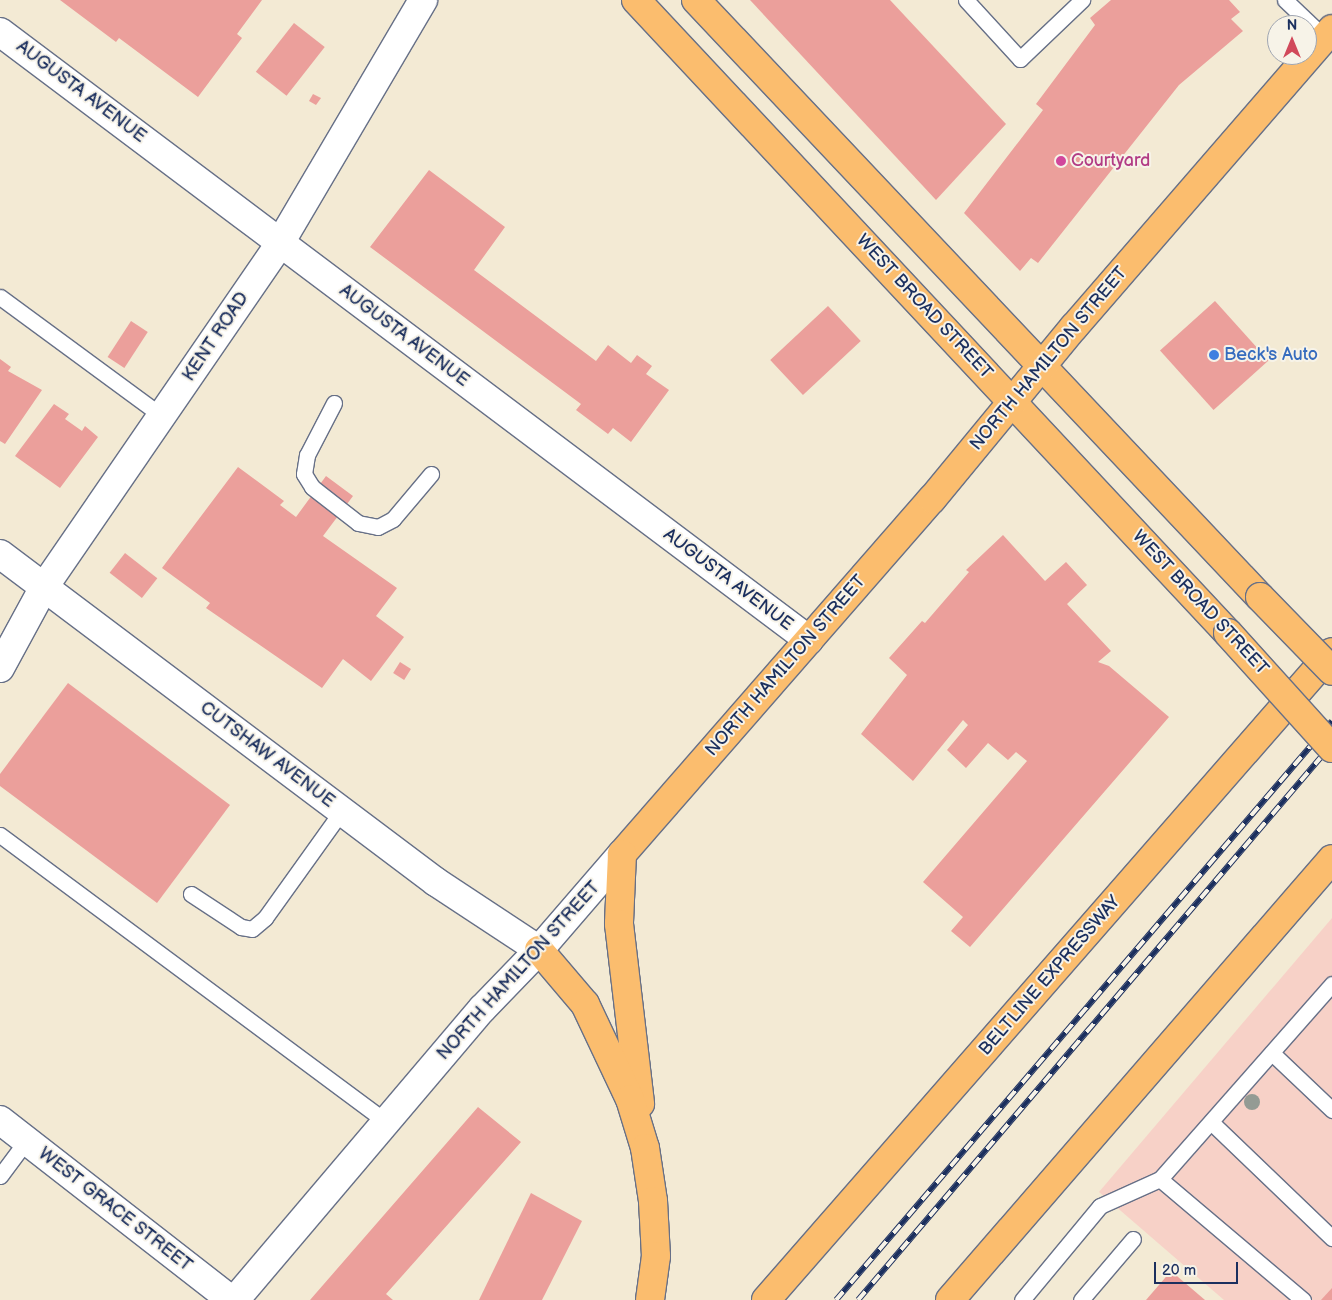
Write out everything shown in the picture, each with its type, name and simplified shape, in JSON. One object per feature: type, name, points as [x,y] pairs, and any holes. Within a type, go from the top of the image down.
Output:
[{"type":"main road","name":"WEST BROAD STREET","points":[[636,0],[1014,402],[1332,748]]},
{"type":"main road","points":[[696,0],[1332,671]]},
{"type":"main road","name":"NORTH HAMILTON STREET","points":[[622,854],[1014,402],[1328,33]]},
{"type":"main road","name":"BELTLINE EXPRESSWAY","points":[[766,1300],[1332,652]]},
{"type":"main road","points":[[622,854],[620,924],[645,1148],[653,1201],[656,1256],[650,1300]]},
{"type":"main road","points":[[950,1300],[1332,859]]},
{"type":"main road","points":[[539,950],[584,1004],[604,1040],[630,1099],[645,1148]]},
{"type":"street","name":"KENT ROAD","points":[[0,668],[44,587],[280,242],[423,0]]},
{"type":"street","name":"AUGUSTA AVENUE","points":[[0,32],[280,242],[803,647]]},
{"type":"street","name":"CUTSHAW AVENUE","points":[[0,554],[436,882],[539,950]]},
{"type":"street","name":"NORTH HAMILTON STREET","points":[[235,1300],[482,1009],[539,950],[622,854]]},
{"type":"street","name":"WEST GRACE STREET","points":[[0,1120],[231,1300]]},
{"type":"lane","points":[[966,0],[1020,59],[1082,0]]},
{"type":"lane","points":[[1286,0],[1328,33]]},
{"type":"lane","points":[[0,296],[162,416]]},
{"type":"lane","points":[[334,403],[307,455],[304,474],[312,487],[358,524],[378,527],[393,519],[431,474]]},
{"type":"lane","points":[[191,894],[241,927],[252,929],[265,918],[341,812]]},
{"type":"lane","points":[[0,835],[387,1122]]},
{"type":"lane","points":[[1022,1300],[1100,1206],[1160,1179],[1332,984]]},
{"type":"lane","points":[[1272,1053],[1332,1110]]},
{"type":"lane","points":[[1211,1122],[1332,1238]]},
{"type":"lane","points":[[0,1176],[26,1141]]},
{"type":"lane","points":[[1160,1179],[1303,1300]]},
{"type":"lane","points":[[1081,1300],[1133,1239]]},
{"type":"shaded area","points":[[1332,918],[1332,1300],[1224,1300],[1099,1192]]},
{"type":"building","points":[[60,0],[262,0],[237,34],[242,38],[198,97],[119,38],[116,42]]},
{"type":"building","points":[[750,0],[890,0],[1006,124],[936,200]]},
{"type":"building","name":"Courtyard","points":[[1111,0],[1229,0],[1240,12],[1231,19],[1243,31],[1179,85],[1038,263],[1031,258],[1020,271],[964,213],[1043,110],[1036,104],[1095,25],[1090,18]]},
{"type":"building","points":[[294,23],[325,47],[287,96],[256,72]]},
{"type":"building","points":[[313,94],[321,98],[316,105],[309,101]]},
{"type":"building","points":[[429,170],[505,227],[474,270],[596,361],[608,345],[631,363],[637,355],[652,366],[646,374],[669,390],[631,442],[613,428],[608,434],[576,410],[581,404],[370,247]]},
{"type":"building","name":"Beck's Auto","points":[[1215,301],[1269,360],[1214,410],[1160,351]]},
{"type":"building","points":[[828,306],[861,341],[803,395],[770,360]]},
{"type":"building","points":[[131,321],[148,332],[124,368],[108,357]]},
{"type":"building","points":[[0,359],[11,367],[8,371],[42,390],[5,444],[0,441]]},
{"type":"building","points":[[54,404],[69,414],[65,419],[82,431],[85,426],[98,437],[60,488],[15,456]]},
{"type":"building","points":[[238,467],[284,501],[280,505],[296,517],[326,476],[353,496],[323,536],[397,588],[376,616],[404,637],[371,681],[343,659],[322,688],[206,608],[210,603],[162,568]]},
{"type":"building","points":[[1003,535],[1045,581],[1066,562],[1087,585],[1067,604],[1111,651],[1098,662],[1109,666],[1169,717],[970,947],[951,931],[963,917],[923,882],[1027,761],[1016,752],[1008,760],[988,743],[966,768],[947,750],[968,725],[963,720],[913,781],[861,734],[907,675],[889,658],[922,621],[925,623],[969,572],[966,570]]},
{"type":"building","points":[[125,553],[157,578],[142,598],[110,573]]},
{"type":"building","points":[[400,662],[411,669],[404,680],[393,673]]},
{"type":"building","points":[[68,683],[230,805],[157,903],[0,786],[0,774]]},
{"type":"building","points":[[478,1107],[521,1142],[386,1294],[393,1300],[310,1300]]},
{"type":"building","points":[[531,1193],[582,1221],[542,1300],[479,1300]]},
{"type":"building","points":[[1171,1271],[1205,1300],[1146,1300]]},
{"type":"building","points":[[1332,1288],[1332,1300],[1321,1300]]},
{"type":"railway","points":[[836,1300],[1332,721]]},
{"type":"railway","points":[[858,1300],[1332,744]]},
{"type":"place","name":"Courtyard","points":[[1061,161]]},
{"type":"place","name":"Beck's Auto","points":[[1214,355]]}]
